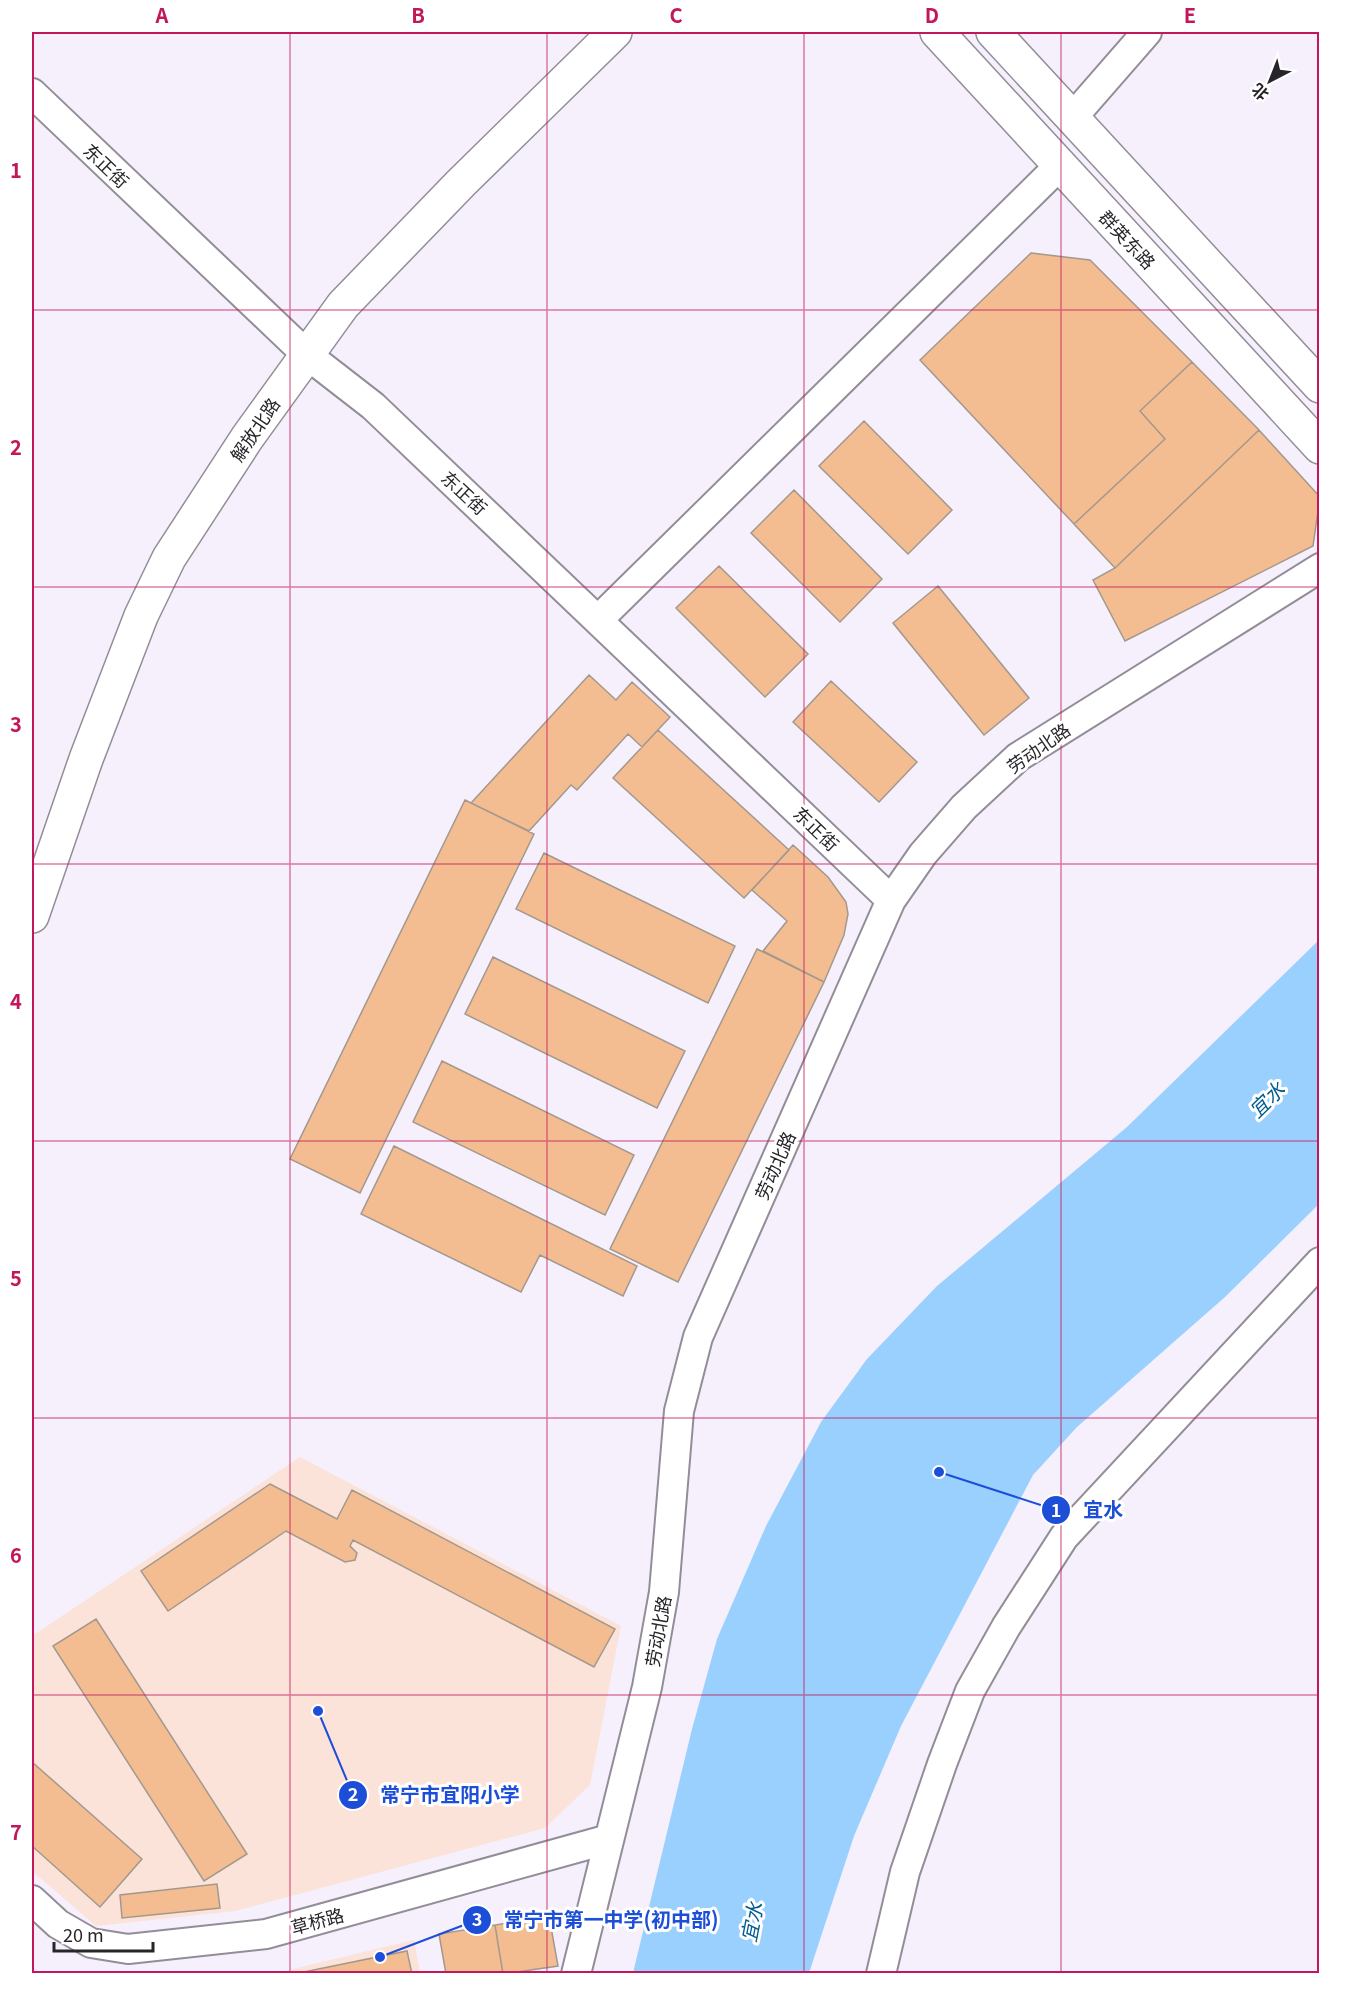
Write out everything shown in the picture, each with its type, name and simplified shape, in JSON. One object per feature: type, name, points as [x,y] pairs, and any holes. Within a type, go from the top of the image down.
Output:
[{"type":"street","name":"解放北路","points":[[32,916],[90,748],[141,616],[164,568],[247,438],[306,354],[344,305],[461,183],[615,32]]},
{"type":"street","name":"群英东路","points":[[937,32],[1320,447]]},
{"type":"street","points":[[993,32],[1320,386]]},
{"type":"street","points":[[1072,118],[1147,32]]},
{"type":"street","name":"东正街","points":[[32,93],[306,354],[374,406],[891,900]]},
{"type":"street","points":[[599,619],[1060,165]]},
{"type":"street","name":"劳动北路","points":[[576,1974],[647,1687],[664,1592],[679,1411],[698,1337],[891,900],[923,854],[964,807],[1018,757],[1320,568]]},
{"type":"street","points":[[881,1974],[905,1872],[942,1764],[970,1691],[1006,1627],[1064,1537],[1320,1262]]},
{"type":"street","name":"草桥路","points":[[32,1900],[58,1924],[91,1943],[128,1949],[140,1948],[266,1934],[609,1839]]},
{"type":"shaded area","points":[[300,1457],[621,1626],[590,1785],[545,1828],[235,1911],[96,1926],[32,1871],[32,1636]]},
{"type":"shaded area","points":[[414,1940],[420,1973],[272,1974]]},
{"type":"water","points":[[1319,940],[1319,1204],[1225,1297],[1077,1427],[1033,1475],[901,1726],[854,1836],[809,1973],[633,1973],[692,1729],[717,1639],[766,1526],[821,1422],[867,1359],[937,1286],[1127,1127]]},
{"type":"building","points":[[1031,253],[1090,260],[1192,362],[1140,411],[1165,439],[1074,524],[920,360]]},
{"type":"building","points":[[1192,362],[1259,430],[1115,568],[1074,524],[1165,439],[1140,411]]},
{"type":"building","points":[[864,421],[952,510],[908,554],[819,466]]},
{"type":"building","points":[[1259,430],[1320,497],[1313,546],[1125,641],[1093,580],[1115,568]]},
{"type":"building","points":[[794,490],[882,579],[840,622],[751,533]]},
{"type":"building","points":[[719,566],[808,654],[765,697],[676,608]]},
{"type":"building","points":[[938,586],[1029,698],[984,735],[893,623]]},
{"type":"building","points":[[589,675],[616,700],[632,682],[670,717],[642,747],[628,734],[577,790],[571,785],[529,831],[471,803]]},
{"type":"building","points":[[831,681],[917,762],[879,802],[793,722]]},
{"type":"building","points":[[658,730],[789,850],[744,898],[613,778]]},
{"type":"building","points":[[465,800],[534,834],[360,1193],[290,1159]]},
{"type":"building","points":[[793,845],[828,877],[846,902],[848,914],[844,935],[824,982],[763,951],[787,921],[752,890]]},
{"type":"building","points":[[544,853],[735,946],[708,1003],[516,909]]},
{"type":"building","points":[[757,949],[824,982],[678,1282],[610,1249]]},
{"type":"building","points":[[493,957],[685,1051],[657,1108],[465,1014]]},
{"type":"building","points":[[442,1061],[634,1155],[605,1215],[413,1122]]},
{"type":"building","points":[[394,1146],[637,1266],[623,1296],[540,1255],[521,1292],[361,1214]]},
{"type":"building","points":[[270,1484],[337,1519],[352,1490],[615,1629],[594,1667],[353,1540],[350,1546],[357,1553],[355,1560],[345,1562],[286,1531],[168,1611],[141,1571]]},
{"type":"building","points":[[96,1619],[247,1854],[204,1881],[53,1646]]},
{"type":"building","points":[[32,1762],[142,1859],[100,1907],[32,1846]]},
{"type":"building","points":[[217,1884],[220,1908],[122,1918],[120,1895]]},
{"type":"building","points":[[549,1916],[558,1966],[503,1974],[495,1925]]},
{"type":"building","points":[[495,1925],[503,1974],[446,1974],[439,1934]]},
{"type":"building","points":[[407,1951],[412,1974],[294,1974]]},
{"type":"place","name":"宜水","points":[[939,1472]]},
{"type":"place","name":"常宁市宜阳小学","points":[[318,1711]]},
{"type":"place","name":"常宁市第一中学(初中部)","points":[[380,1957]]}]
